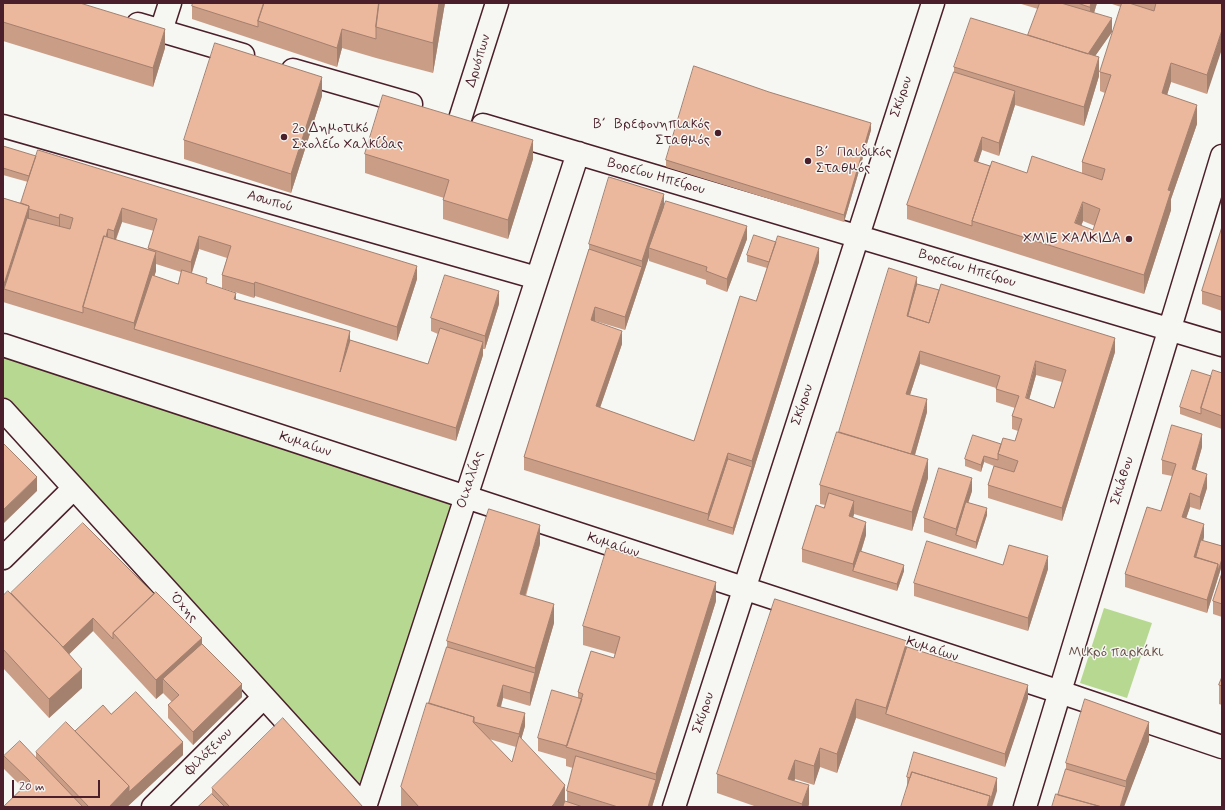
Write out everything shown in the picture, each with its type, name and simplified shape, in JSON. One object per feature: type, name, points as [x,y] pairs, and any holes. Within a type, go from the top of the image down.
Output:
[{"type":"street","points":[[161,31],[170,3]]},
{"type":"street","name":"Δρυόπων","points":[[460,119],[497,3]]},
{"type":"street","name":"Σκύρου","points":[[674,807],[933,3]]},
{"type":"street","name":"Βορείου Ηπείρου","points":[[118,18],[1222,345]]},
{"type":"street","name":"Ασωπού","points":[[3,126],[537,278]]},
{"type":"street","name":"Οιχαλίας","points":[[364,807],[578,153]]},
{"type":"street","name":"Σκιάθου","points":[[1025,807],[1222,156]]},
{"type":"street","name":"Κυμαίων","points":[[3,345],[1060,692],[1222,747]]},
{"type":"street","name":"Όχης","points":[[3,410],[364,807]]},
{"type":"street","points":[[3,558],[74,488]]},
{"type":"street","name":"Φιλόξενου","points":[[153,807],[264,697]]},
{"type":"green space","points":[[3,345],[465,497],[365,807],[3,410]]},
{"type":"green space","name":"Μικρό παρκάκι","points":[[1104,608],[1152,623],[1127,698],[1080,683]]},
{"type":"building","points":[[3,3],[80,3],[165,29],[153,68],[3,22]]},
{"type":"building","points":[[193,3],[264,3],[258,21],[258,27],[192,6]]},
{"type":"building","points":[[264,3],[379,3],[376,39],[342,29],[337,48],[258,21]]},
{"type":"building","points":[[379,3],[439,3],[433,43],[376,27]]},
{"type":"building","points":[[1040,3],[1061,3],[1112,18],[1088,54],[1028,35]]},
{"type":"building","points":[[1078,3],[1091,3],[1090,7]]},
{"type":"building","points":[[1122,3],[1129,3],[1154,11],[1156,3],[1222,3],[1222,30],[1207,75],[1171,63],[1162,93],[1197,105],[1168,190],[1171,191],[1144,275],[972,221],[992,161],[1027,173],[1032,156],[1102,180],[1105,169],[1082,162],[1111,75],[1100,72]],"holes":[[[1083,202],[1100,209],[1093,230],[1075,223]]]},
{"type":"building","points":[[971,18],[1099,57],[1084,107],[954,67]]},
{"type":"building","points":[[215,43],[322,77],[291,174],[184,140]]},
{"type":"building","points":[[694,66],[769,92],[871,123],[844,215],[666,160]]},
{"type":"building","points":[[954,72],[1015,91],[999,143],[982,137],[974,161],[990,166],[972,221],[972,226],[907,205]]},
{"type":"building","points":[[383,95],[533,140],[508,220],[443,200],[449,180],[365,154]]},
{"type":"building","points":[[3,146],[36,156],[29,176],[3,168]]},
{"type":"building","points":[[38,150],[417,266],[397,327],[255,282],[254,284],[222,275],[231,246],[199,236],[191,262],[148,248],[157,219],[122,208],[114,231],[108,229],[106,237],[104,236],[83,307],[83,313],[4,289],[27,218],[70,229],[73,218],[60,214],[59,218],[29,209],[29,206],[21,203]]},
{"type":"building","points":[[609,177],[664,194],[642,261],[589,244]]},
{"type":"building","points":[[3,198],[29,206],[4,284],[3,283]]},
{"type":"building","points":[[666,201],[747,226],[727,279],[706,271],[707,267],[649,248]]},
{"type":"building","points":[[1222,227],[1222,297],[1202,291]]},
{"type":"building","points":[[754,235],[776,242],[769,262],[747,255]]},
{"type":"building","points":[[104,236],[156,252],[134,323],[83,307]]},
{"type":"building","points":[[778,236],[819,248],[752,461],[728,453],[708,514],[524,457],[589,249],[642,267],[625,317],[595,307],[591,320],[622,331],[596,406],[694,441],[740,296],[756,301]]},
{"type":"building","points":[[889,268],[917,277],[907,316],[929,323],[941,284],[1115,338],[1062,508],[988,485],[994,466],[1014,472],[1018,461],[998,454],[1003,438],[1015,441],[1022,419],[1012,416],[1019,396],[996,389],[1000,376],[920,351],[906,394],[927,399],[911,454],[839,432]],"holes":[[[1036,361],[1066,370],[1054,408],[1026,398]]]},
{"type":"building","points":[[182,270],[207,278],[206,283],[236,293],[234,299],[350,331],[340,372],[350,340],[428,364],[440,328],[483,342],[456,428],[134,329],[152,275],[178,284]]},
{"type":"building","points":[[445,275],[499,291],[485,336],[431,318]]},
{"type":"building","points":[[917,284],[939,290],[929,323],[908,316]]},
{"type":"building","points":[[1192,370],[1211,376],[1201,408],[1201,414],[1180,407]]},
{"type":"building","points":[[1213,370],[1222,373],[1222,416],[1201,408]]},
{"type":"building","points":[[1172,425],[1202,434],[1192,469],[1207,474],[1200,497],[1190,493],[1182,517],[1204,524],[1194,557],[1218,564],[1207,600],[1125,574],[1147,507],[1161,511],[1176,464],[1162,460]]},
{"type":"building","points":[[837,432],[928,459],[912,512],[820,485]]},
{"type":"building","points":[[973,435],[1001,444],[998,460],[984,456],[981,465],[965,459]]},
{"type":"building","points":[[3,443],[37,477],[3,510]]},
{"type":"building","points":[[728,459],[752,467],[733,528],[708,520]]},
{"type":"building","points":[[939,468],[972,478],[956,529],[924,518]]},
{"type":"building","points":[[829,493],[854,501],[849,516],[866,522],[853,564],[802,549],[816,505],[824,508]]},
{"type":"building","points":[[966,502],[987,508],[976,542],[956,535]]},
{"type":"building","points":[[489,509],[540,525],[520,594],[554,604],[535,668],[447,641]]},
{"type":"building","points":[[83,523],[154,594],[113,633],[113,639],[93,618],[63,647],[11,593]]},
{"type":"building","points":[[1201,540],[1222,546],[1222,559],[1218,571],[1218,564],[1196,557]]},
{"type":"building","points":[[927,541],[1003,565],[1009,545],[1048,556],[1028,618],[914,583]]},
{"type":"building","points":[[607,548],[716,582],[656,774],[566,747],[583,694],[578,692],[591,651],[614,658],[620,637],[583,626]]},
{"type":"building","points":[[860,551],[904,565],[897,584],[853,571]]},
{"type":"building","points":[[1222,573],[1222,604],[1213,601]]},
{"type":"building","points":[[8,591],[60,644],[82,669],[49,699],[3,649],[3,596]]},
{"type":"building","points":[[156,592],[202,638],[156,680],[113,633]]},
{"type":"building","points":[[775,599],[907,641],[886,708],[856,699],[837,754],[820,748],[814,766],[795,760],[788,779],[809,785],[802,804],[717,774]]},
{"type":"building","points":[[202,644],[242,684],[193,732],[168,705],[179,695],[163,679]]},
{"type":"building","points":[[447,647],[535,673],[530,693],[503,685],[497,706],[525,713],[519,734],[474,722],[474,717],[429,703]]},
{"type":"building","points":[[907,647],[1028,685],[1005,754],[886,714]]},
{"type":"building","points":[[1222,677],[1222,686],[1219,685]]},
{"type":"building","points":[[552,690],[582,699],[567,746],[538,738]]},
{"type":"building","points":[[136,692],[183,742],[129,792],[129,786],[75,731],[103,705],[111,714]]},
{"type":"building","points":[[1085,699],[1149,722],[1126,781],[1066,763]]},
{"type":"building","points":[[427,703],[474,717],[473,722],[512,762],[519,736],[565,785],[554,804],[551,807],[419,807],[401,787]]},
{"type":"building","points":[[283,718],[363,807],[230,807],[212,788]]},
{"type":"building","points":[[66,722],[129,786],[109,807],[89,807],[36,752]]},
{"type":"building","points":[[20,741],[83,807],[3,807],[30,781],[4,756]]},
{"type":"building","points":[[914,752],[997,778],[990,802],[990,796],[912,772],[910,778],[907,777]]},
{"type":"building","points":[[576,756],[656,780],[648,807],[618,807],[567,791]]},
{"type":"building","points":[[1066,769],[1126,787],[1120,807],[1102,807],[1058,795]]},
{"type":"building","points":[[912,772],[990,796],[987,807],[901,807]]},
{"type":"building","points":[[212,794],[225,807],[198,807]]},
{"type":"building","points":[[1056,794],[1102,807],[1052,807]]},
{"type":"building","points":[[565,801],[583,807],[563,807]]},
{"type":"place","name":"Β΄ Βρεφονηπιακός Σταθμός","points":[[718,133]]},
{"type":"place","name":"2ο Δημοτικό Σχολείο Χαλκίδας","points":[[284,137]]},
{"type":"place","name":"Β΄ Παιδικός Σταθμός","points":[[808,161]]},
{"type":"place","name":"ΧΜΙΕ ΧΑΛΚΙΔΑ","points":[[1129,239]]}]
